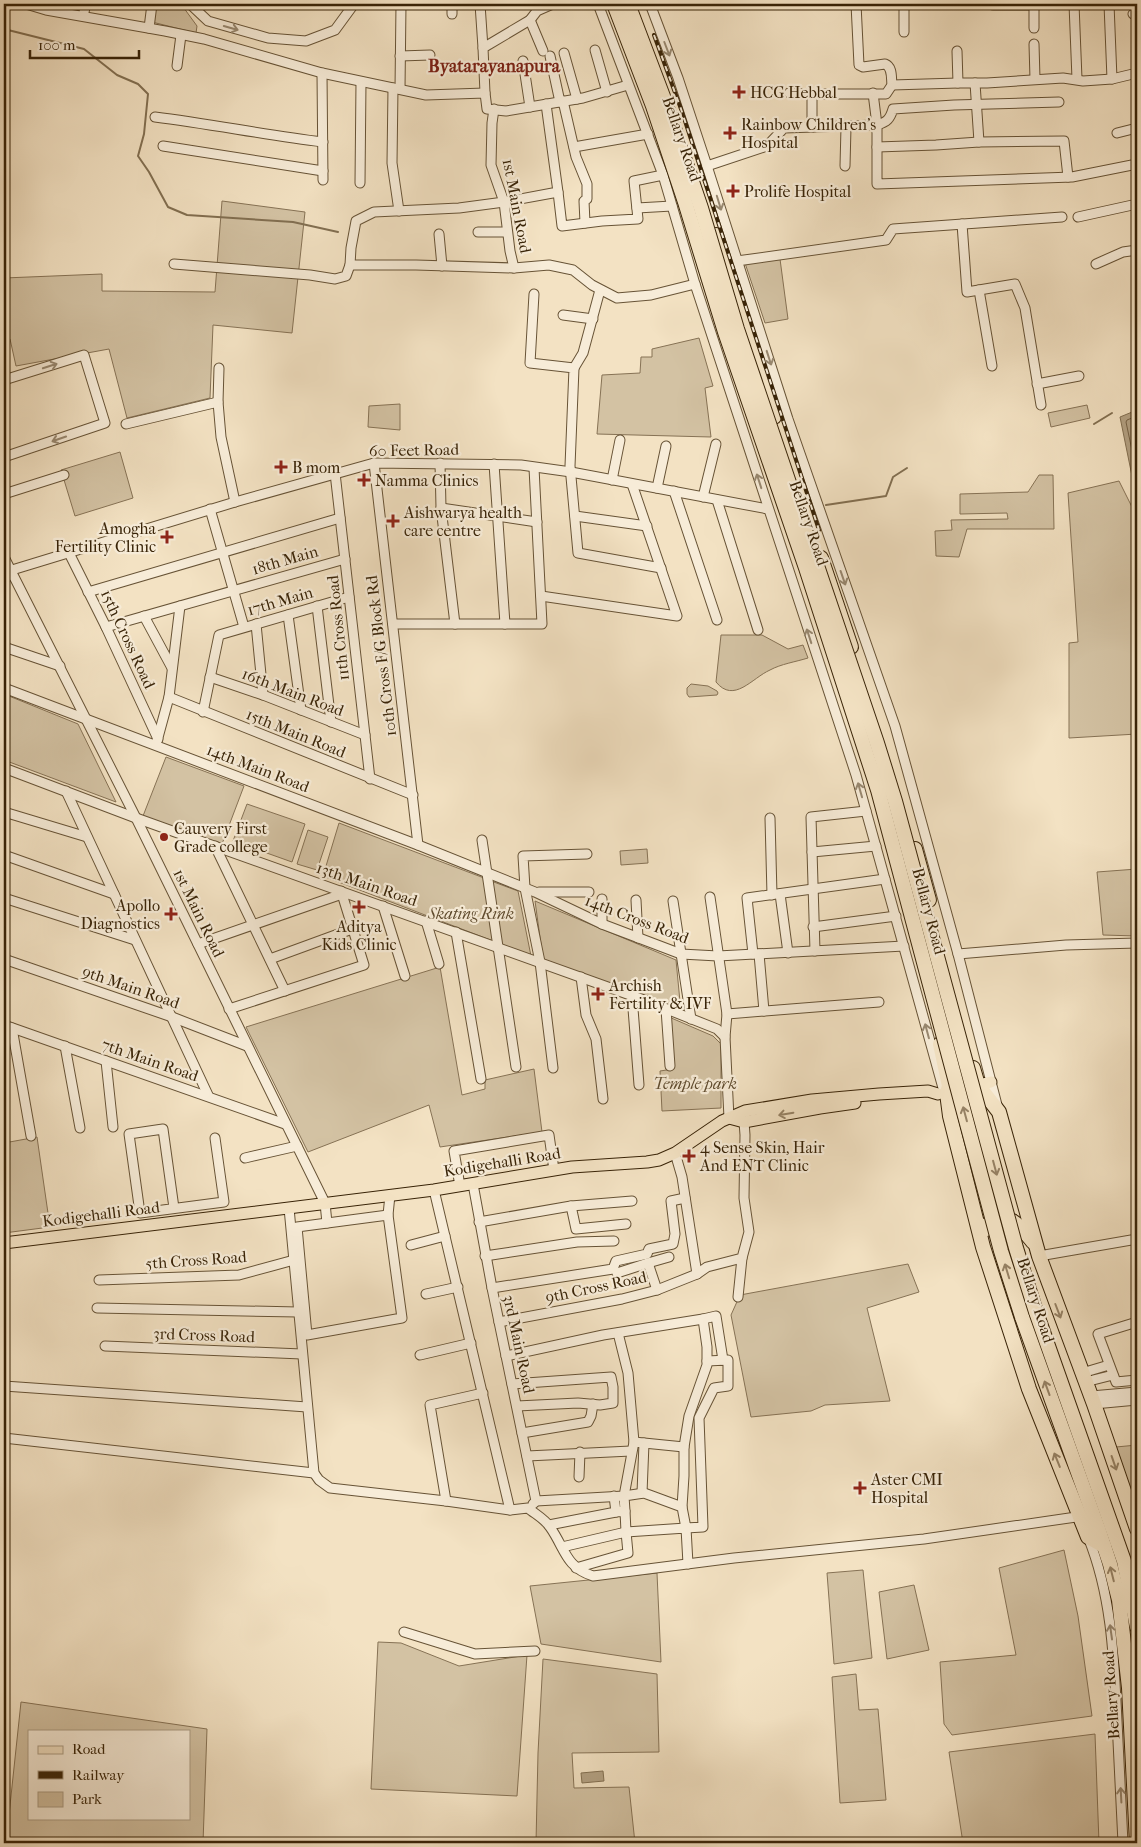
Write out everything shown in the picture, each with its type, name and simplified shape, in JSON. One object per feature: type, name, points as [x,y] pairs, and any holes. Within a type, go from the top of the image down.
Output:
[{"type":"highway","name":"Bellary Road","points":[[607,4],[647,107],[719,334],[860,748],[926,985],[949,1086],[943,1094],[981,1238],[1029,1389],[1086,1515],[1104,1546],[1119,1600],[1124,1638],[1129,1688],[1137,1843]]},
{"type":"highway","name":"Bellary Road","points":[[614,4],[653,106],[728,340],[810,577],[872,772],[1001,1251],[1086,1515]]},
{"type":"highway","name":"Bellary Road","points":[[628,4],[667,108],[701,208],[736,328],[878,742],[1016,1248],[1036,1312],[1124,1562],[1137,1627]]},
{"type":"highway","name":"Bellary Road","points":[[633,4],[670,97],[794,479],[834,593],[894,776],[985,1083],[999,1112],[1037,1251],[1137,1529]]},
{"type":"highway","points":[[981,1238],[988,1224],[1002,1218],[1015,1221],[1037,1251]]},
{"type":"highway","points":[[1086,1515],[1088,1537],[1104,1546]]},
{"type":"main road","points":[[729,1118],[744,1122],[820,1108],[889,1100],[928,1098],[985,1083]]},
{"type":"main road","name":"Kodigehalli Road","points":[[4,1243],[434,1190],[572,1167],[647,1162],[659,1160],[675,1153],[709,1129],[745,1111],[812,1100],[879,1094],[928,1091],[943,1094]]},
{"type":"street","points":[[26,4],[46,10],[204,39],[322,73],[426,95],[485,92]]},
{"type":"street","points":[[83,16],[86,4]]},
{"type":"street","points":[[149,28],[152,4]]},
{"type":"street","points":[[190,4],[208,21],[268,38],[306,41],[335,30],[354,4]]},
{"type":"street","points":[[399,211],[392,163],[400,56],[401,4]]},
{"type":"street","points":[[452,4],[452,14]]},
{"type":"street","points":[[480,4],[487,109],[506,112],[577,99],[628,85]]},
{"type":"street","points":[[482,48],[530,20],[537,11],[553,4]]},
{"type":"street","points":[[598,4],[663,175],[695,284],[866,811],[943,1088],[943,1094]]},
{"type":"street","points":[[650,4],[678,78],[788,419],[895,726],[958,954],[985,1083]]},
{"type":"street","points":[[789,93],[886,94],[892,85],[888,65],[863,67],[859,65],[856,4]]},
{"type":"street","points":[[904,4],[904,32]]},
{"type":"street","points":[[993,5],[1034,4],[1034,28]]},
{"type":"street","points":[[1074,4],[1077,79]]},
{"type":"street","points":[[1109,4],[1112,78]]},
{"type":"street","points":[[530,20],[546,53],[576,158],[587,184],[587,199],[584,201],[585,223]]},
{"type":"street","points":[[177,66],[181,35]]},
{"type":"street","points":[[1034,44],[1035,79]]},
{"type":"street","points":[[595,50],[607,92]]},
{"type":"street","points":[[957,51],[958,83]]},
{"type":"street","points":[[564,53],[577,99]]},
{"type":"street","points":[[400,56],[430,55]]},
{"type":"street","points":[[523,61],[530,107]]},
{"type":"street","points":[[164,146],[323,176],[322,73]]},
{"type":"street","points":[[892,85],[1063,78],[1083,81],[1137,73]]},
{"type":"street","points":[[360,183],[361,82]]},
{"type":"street","points":[[975,83],[979,142]]},
{"type":"street","points":[[873,93],[877,126],[877,184],[1068,177],[1137,164]]},
{"type":"street","points":[[812,94],[812,127]]},
{"type":"street","points":[[707,166],[766,146],[784,128],[877,126],[887,122],[893,109],[1059,102]]},
{"type":"street","points":[[546,104],[562,226],[638,219],[634,181],[663,175]]},
{"type":"street","name":"1st Main Road","points":[[494,109],[491,165],[504,202],[507,232],[514,268],[549,265],[573,270],[600,290],[617,298],[651,295],[695,284]]},
{"type":"street","points":[[155,117],[219,125],[288,138],[323,142]]},
{"type":"street","points":[[845,166],[846,127]]},
{"type":"street","points":[[1118,133],[1137,128]]},
{"type":"street","points":[[574,147],[648,134]]},
{"type":"street","points":[[877,147],[936,146],[979,142],[1064,141],[1068,177]]},
{"type":"street","points":[[174,264],[310,275],[335,279],[346,276],[350,265],[356,221],[374,212],[459,208],[558,192]]},
{"type":"street","points":[[1078,217],[1137,204]]},
{"type":"street","points":[[637,208],[672,206]]},
{"type":"street","points":[[737,261],[886,240],[893,228],[1062,217]]},
{"type":"street","points":[[962,224],[966,292],[1015,284],[1025,308],[1041,405]]},
{"type":"street","points":[[478,232],[507,232]]},
{"type":"street","points":[[439,234],[442,266]]},
{"type":"street","points":[[1096,264],[1123,252],[1137,250]]},
{"type":"street","points":[[350,265],[514,268]]},
{"type":"street","points":[[600,290],[583,353],[574,368],[571,472],[578,553],[661,568]]},
{"type":"street","points":[[979,290],[992,366]]},
{"type":"street","points":[[534,294],[530,363],[574,368]]},
{"type":"street","points":[[563,314],[593,318]]},
{"type":"street","points":[[4,380],[84,355],[105,423],[4,457]]},
{"type":"street","points":[[220,368],[218,402],[221,437],[235,502]]},
{"type":"street","points":[[1037,384],[1080,376]]},
{"type":"street","points":[[126,424],[218,402]]},
{"type":"street","points":[[612,480],[620,440]]},
{"type":"street","points":[[703,497],[716,444]]},
{"type":"street","points":[[657,488],[666,446]]},
{"type":"street","name":"60 Feet Road","points":[[12,570],[235,502],[374,463],[494,464],[571,472],[768,509]]},
{"type":"street","name":"10th Cross F/G Block Rd","points":[[374,463],[418,845]]},
{"type":"street","points":[[440,463],[441,508],[455,624]]},
{"type":"street","points":[[494,464],[505,624]]},
{"type":"street","points":[[393,624],[542,624],[534,468]]},
{"type":"street","name":"11th Cross Road","points":[[335,473],[370,779]]},
{"type":"street","points":[[4,494],[64,475]]},
{"type":"street","points":[[541,596],[677,616],[632,484]]},
{"type":"street","points":[[674,491],[717,620]]},
{"type":"street","points":[[717,500],[758,630]]},
{"type":"street","points":[[441,508],[537,522]]},
{"type":"street","points":[[210,510],[244,627]]},
{"type":"street","points":[[575,516],[647,526]]},
{"type":"street","points":[[88,592],[340,518]]},
{"type":"street","name":"15th Cross Road","points":[[69,553],[106,627],[157,742]]},
{"type":"street","name":"1st Main Road","points":[[4,557],[136,818],[325,1203]]},
{"type":"street","name":"18th Main","points":[[106,627],[345,559]]},
{"type":"street","points":[[4,581],[12,570]]},
{"type":"street","name":"17th Main","points":[[210,677],[219,635],[349,597]]},
{"type":"street","points":[[157,742],[169,697],[180,606]]},
{"type":"street","points":[[317,606],[331,722]]},
{"type":"street","points":[[288,615],[301,710]]},
{"type":"street","points":[[144,616],[172,668]]},
{"type":"street","points":[[256,624],[264,695]]},
{"type":"street","points":[[4,647],[60,666]]},
{"type":"street","points":[[203,712],[210,677]]},
{"type":"street","name":"16th Main Road","points":[[210,677],[264,695],[365,736]]},
{"type":"street","name":"14th Main Road","points":[[4,688],[85,720],[157,742],[487,872]]},
{"type":"street","name":"15th Main Road","points":[[169,697],[413,795]]},
{"type":"street","name":"13th Main Road","points":[[4,768],[341,893],[426,921],[632,996],[717,1029],[725,1037]]},
{"type":"street","points":[[66,790],[208,1095]]},
{"type":"street","points":[[815,951],[811,817],[866,811]]},
{"type":"street","points":[[4,812],[88,837]]},
{"type":"street","points":[[770,818],[776,894],[788,952]]},
{"type":"street","points":[[482,840],[516,1066]]},
{"type":"street","points":[[215,846],[285,990]]},
{"type":"street","points":[[812,852],[876,846]]},
{"type":"street","points":[[553,1068],[540,962],[525,888],[523,856],[587,854]]},
{"type":"street","points":[[4,856],[114,894]]},
{"type":"street","name":"14th Cross Road","points":[[487,872],[535,892],[602,924],[681,954],[718,956],[904,946]]},
{"type":"street","points":[[764,1011],[747,898],[885,879]]},
{"type":"street","points":[[535,892],[589,892]]},
{"type":"street","points":[[198,944],[341,893],[364,964],[229,1009]]},
{"type":"street","points":[[710,897],[727,1014],[725,1037],[729,1118]]},
{"type":"street","points":[[4,898],[135,940]]},
{"type":"street","points":[[602,899],[602,924]]},
{"type":"street","points":[[636,900],[638,938]]},
{"type":"street","points":[[673,901],[691,1019]]},
{"type":"street","points":[[383,906],[404,976]]},
{"type":"street","points":[[813,927],[896,916]]},
{"type":"street","points":[[426,921],[439,964]]},
{"type":"street","points":[[270,959],[352,929]]},
{"type":"street","points":[[456,932],[481,1079]]},
{"type":"street","points":[[958,954],[1066,945],[1137,943]]},
{"type":"street","name":"9th Main Road","points":[[4,959],[172,1017],[247,1046]]},
{"type":"street","points":[[581,977],[586,1015],[596,1039],[603,1099]]},
{"type":"street","points":[[632,996],[639,1085]]},
{"type":"street","points":[[727,1014],[879,1002]]},
{"type":"street","points":[[666,1009],[670,1066]]},
{"type":"street","points":[[8,1026],[31,1136]]},
{"type":"street","name":"7th Main Road","points":[[8,1026],[208,1095],[285,1124]]},
{"type":"street","points":[[64,1046],[80,1128]]},
{"type":"street","points":[[106,1060],[113,1127]]},
{"type":"street","points":[[738,1297],[742,1258],[749,1232],[744,1198],[744,1122]]},
{"type":"street","points":[[174,1208],[163,1129],[129,1134],[140,1213],[224,1202],[215,1138]]},
{"type":"street","points":[[460,1186],[454,1151],[464,1149],[549,1135],[554,1170]]},
{"type":"street","points":[[245,1158],[296,1146]]},
{"type":"street","points":[[675,1153],[682,1177],[697,1274]]},
{"type":"street","name":"3rd Main Road","points":[[472,1184],[485,1256],[536,1501]]},
{"type":"street","points":[[434,1190],[510,1510]]},
{"type":"street","points":[[388,1215],[297,1227],[307,1335],[402,1318],[388,1215],[390,1195]]},
{"type":"street","points":[[492,1288],[613,1269],[616,1261],[648,1254],[649,1249],[673,1244],[671,1201],[685,1198]]},
{"type":"street","points":[[480,1222],[571,1206],[632,1201]]},
{"type":"street","points":[[325,1203],[327,1223]]},
{"type":"street","points":[[571,1206],[577,1242]]},
{"type":"street","points":[[186,1207],[188,1220]]},
{"type":"street","points":[[289,1208],[314,1473],[319,1480],[330,1488],[510,1510],[528,1508],[536,1501],[624,1496],[642,1493],[682,1507]]},
{"type":"street","points":[[576,1229],[626,1224]]},
{"type":"street","points":[[412,1245],[445,1236]]},
{"type":"street","points":[[1037,1251],[1137,1239]]},
{"type":"street","points":[[485,1256],[577,1242],[614,1241]]},
{"type":"street","points":[[617,1273],[669,1258]]},
{"type":"street","name":"9th Cross Road","points":[[499,1322],[622,1299],[657,1290],[697,1274],[708,1267],[742,1258]]},
{"type":"street","name":"5th Cross Road","points":[[100,1280],[240,1276],[294,1260]]},
{"type":"street","points":[[648,1264],[657,1290]]},
{"type":"street","points":[[426,1294],[458,1287]]},
{"type":"street","points":[[97,1308],[298,1312]]},
{"type":"street","points":[[506,1356],[618,1333],[716,1316],[723,1360]]},
{"type":"street","points":[[688,1564],[686,1528],[682,1507],[684,1446],[689,1416],[707,1366],[703,1319]]},
{"type":"street","points":[[1137,1322],[1098,1334],[1116,1382],[1137,1380]]},
{"type":"street","points":[[618,1333],[628,1373],[632,1447],[620,1511]]},
{"type":"street","points":[[420,1355],[471,1343]]},
{"type":"street","name":"3rd Cross Road","points":[[105,1346],[302,1354]]},
{"type":"street","points":[[562,1547],[626,1532],[703,1527],[699,1418],[714,1388],[728,1386],[728,1360],[707,1361]]},
{"type":"street","points":[[1084,1378],[1110,1365]]},
{"type":"street","points":[[1084,1378],[1113,1375]]},
{"type":"street","points":[[512,1384],[611,1377],[614,1387],[613,1402],[607,1405],[578,1403],[517,1406]]},
{"type":"street","points":[[4,1386],[307,1407]]},
{"type":"street","points":[[1092,1400],[1137,1392]]},
{"type":"street","points":[[446,1501],[430,1405],[483,1393]]},
{"type":"street","points":[[1092,1400],[1137,1400]]},
{"type":"street","points":[[522,1433],[588,1422],[591,1416],[592,1404]]},
{"type":"street","points":[[4,1438],[314,1473]]},
{"type":"street","points":[[527,1456],[632,1447],[644,1443],[684,1446]]},
{"type":"street","points":[[642,1493],[644,1443]]},
{"type":"street","points":[[578,1477],[580,1452]]},
{"type":"street","points":[[614,1496],[626,1532],[631,1572]]},
{"type":"street","points":[[528,1508],[549,1525],[576,1568],[580,1572],[593,1576],[924,1539],[1086,1515]]},
{"type":"street","points":[[549,1525],[620,1511]]},
{"type":"street","points":[[1088,1537],[1102,1581],[1112,1639],[1123,1843]]},
{"type":"street","points":[[576,1568],[628,1554]]},
{"type":"street","points":[[404,1632],[475,1654],[535,1652]]},
{"type":"green space","points":[[151,4],[181,4],[197,26],[196,33],[148,21]]},
{"type":"green space","points":[[222,201],[305,212],[292,333],[213,325],[210,398],[127,418],[109,349],[16,366],[10,339],[4,340],[4,278],[102,274],[102,291],[215,292]]},
{"type":"green space","points":[[780,259],[788,319],[765,323],[745,263]]},
{"type":"green space","points":[[699,338],[713,386],[705,388],[711,437],[597,434],[602,375],[640,373],[641,357],[652,357],[652,349]]},
{"type":"green space","points":[[400,404],[400,430],[368,427],[369,406]]},
{"type":"green space","points":[[1087,405],[1090,418],[1051,427],[1048,413]]},
{"type":"green space","points":[[120,452],[133,498],[75,516],[61,470]]},
{"type":"green space","points":[[1039,475],[1053,475],[1054,529],[967,529],[959,557],[936,556],[935,531],[952,530],[951,520],[1008,519],[1007,513],[960,514],[960,494],[1028,492]]},
{"type":"green space","points":[[1119,481],[1137,517],[1137,734],[1069,738],[1069,643],[1078,642],[1068,493]]},
{"type":"green space","points":[[721,635],[762,635],[788,649],[803,645],[808,658],[774,668],[743,687],[730,691],[716,682]]},
{"type":"green space","points":[[691,684],[708,686],[718,693],[717,695],[689,697],[687,688]]},
{"type":"green space","points":[[4,694],[78,724],[116,802],[4,760]]},
{"type":"green space","points":[[166,757],[244,786],[222,844],[143,816]]},
{"type":"green space","points":[[247,804],[305,824],[292,862],[233,841]]},
{"type":"green space","name":"Skating Rink","points":[[339,823],[484,878],[493,941],[323,876]]},
{"type":"green space","points":[[308,830],[328,837],[317,870],[297,864]]},
{"type":"green space","points":[[647,849],[648,863],[621,865],[620,851]]},
{"type":"green space","points":[[1137,869],[1137,936],[1103,935],[1097,872]]},
{"type":"green space","points":[[491,881],[518,891],[531,956],[501,944]]},
{"type":"green space","points":[[535,901],[676,960],[681,1012],[543,959]]},
{"type":"green space","points":[[440,967],[462,1095],[485,1089],[485,1080],[534,1069],[542,1132],[440,1147],[429,1105],[308,1152],[246,1027]]},
{"type":"green space","name":"Temple park","points":[[669,1017],[713,1036],[721,1044],[721,1108],[662,1111],[660,1071],[673,1069]]},
{"type":"green space","points":[[37,1137],[50,1227],[4,1233],[4,1143]]},
{"type":"green space","points":[[908,1264],[919,1292],[867,1308],[890,1401],[825,1405],[811,1411],[751,1417],[731,1315],[740,1295]]},
{"type":"green space","points":[[1137,1445],[1137,1509],[1116,1447]]},
{"type":"green space","points":[[1064,1550],[1078,1616],[1092,1716],[952,1735],[944,1724],[940,1662],[1016,1655],[999,1568]]},
{"type":"green space","points":[[863,1570],[872,1658],[834,1664],[827,1573]]},
{"type":"green space","points":[[657,1573],[661,1662],[541,1644],[530,1586]]},
{"type":"green space","points":[[914,1585],[929,1650],[887,1659],[879,1592]]},
{"type":"green space","points":[[378,1642],[401,1643],[459,1666],[527,1655],[517,1796],[371,1789]]},
{"type":"green space","points":[[543,1659],[657,1674],[659,1752],[572,1753],[574,1788],[629,1787],[635,1843],[536,1843]]},
{"type":"green space","points":[[856,1674],[859,1710],[878,1709],[886,1800],[840,1803],[832,1677]]},
{"type":"green space","points":[[21,1702],[207,1729],[203,1843],[6,1843]]},
{"type":"green space","points":[[1095,1734],[1099,1843],[963,1843],[949,1752]]},
{"type":"water","points":[[1137,410],[1137,486],[1132,476],[1120,417]]},
{"type":"water","points":[[603,1771],[604,1781],[582,1783],[581,1773]]},
{"type":"waterway","points":[[4,29],[84,49],[117,75],[138,84],[148,94],[144,134],[138,156],[168,207],[187,215],[293,222],[338,232]]},
{"type":"waterway","points":[[1094,424],[1112,413]]},
{"type":"waterway","points":[[826,505],[886,496],[893,477],[907,468]]},
{"type":"railway","points":[[654,35],[681,109],[819,530]]},
{"type":"place","name":"HCG Hebbal","points":[[739,92]]},
{"type":"place","name":"Rainbow Children's Hospital","points":[[730,133]]},
{"type":"place","name":"Prolife Hospital","points":[[733,191]]},
{"type":"place","name":"B mom","points":[[281,467]]},
{"type":"place","name":"Namma Clinics","points":[[364,480]]},
{"type":"place","name":"Aishwarya health care centre","points":[[393,521]]},
{"type":"place","name":"Amogha Fertility Clinic","points":[[167,537]]},
{"type":"place","name":"Cauvery First Grade college","points":[[164,837]]},
{"type":"place","name":"Aditya Kids Clinic","points":[[359,907]]},
{"type":"place","name":"Apollo Diagnostics","points":[[171,914]]},
{"type":"place","name":"Archish Fertility & IVF","points":[[598,994]]},
{"type":"place","name":"4 Sense Skin, Hair And ENT Clinic","points":[[689,1156]]},
{"type":"place","name":"Aster CMI Hospital","points":[[860,1488]]},
{"type":"district","name":"Byatarayanapura","points":[[494,66]]}]
